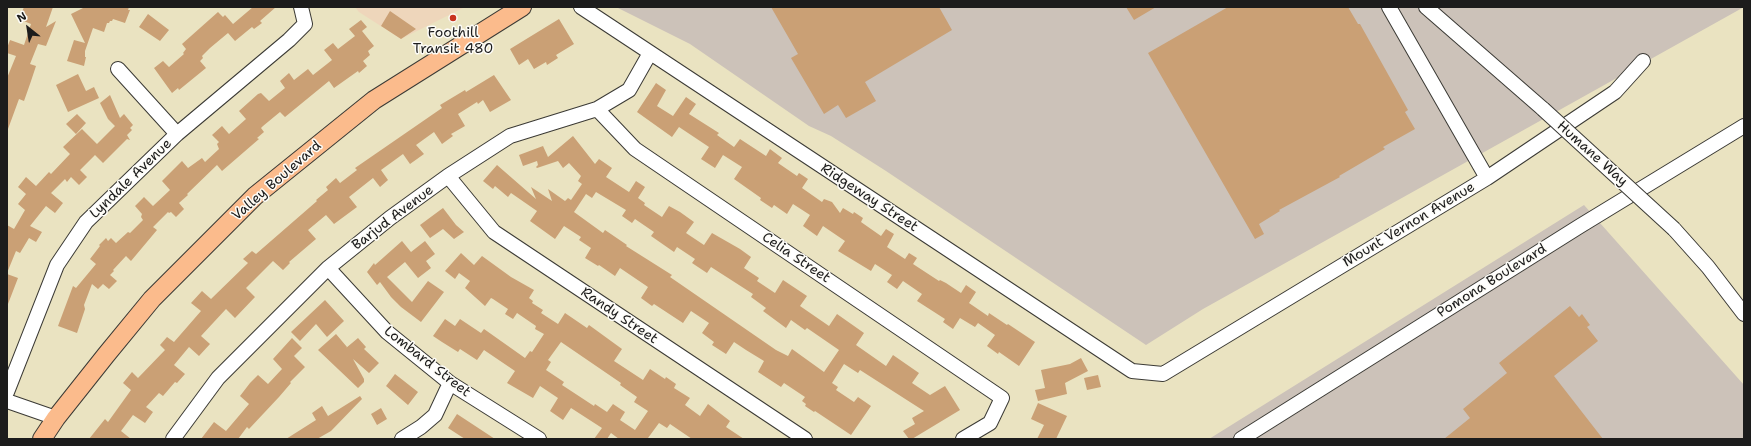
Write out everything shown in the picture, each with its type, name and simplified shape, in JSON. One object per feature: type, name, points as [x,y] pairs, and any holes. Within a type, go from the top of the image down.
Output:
[{"type":"main road","name":"Valley Boulevard","points":[[42,439],[56,418],[152,299],[255,196],[374,100],[522,7]]},
{"type":"street","name":"Lyndale Avenue","points":[[7,392],[56,265],[86,222],[177,134],[289,40],[305,24],[301,7]]},
{"type":"street","name":"Ridgeway Street","points":[[581,7],[1132,371],[1163,374]]},
{"type":"street","points":[[1389,7],[1487,178]]},
{"type":"street","name":"Humane Way","points":[[1426,7],[1543,109],[1674,229],[1708,267],[1744,314]]},
{"type":"street","name":"Barjud Avenue","points":[[173,439],[218,378],[328,268],[390,218],[448,176],[510,136],[597,109],[629,90],[650,53]]},
{"type":"street","name":"Mount Vernon Avenue","points":[[1163,374],[1487,178],[1615,92],[1643,61]]},
{"type":"street","points":[[118,69],[177,134]]},
{"type":"street","name":"Celia Street","points":[[597,109],[635,149],[1002,398],[990,423],[963,439]]},
{"type":"street","name":"Pomona Boulevard","points":[[1241,439],[1574,230],[1744,126]]},
{"type":"street","name":"Randy Street","points":[[448,176],[494,232],[805,439]]},
{"type":"street","name":"Lombard Street","points":[[328,268],[387,332],[450,383],[539,439]]},
{"type":"street","points":[[402,439],[435,415],[450,383]]},
{"type":"street","points":[[7,400],[56,418]]},
{"type":"shaded area","points":[[355,7],[465,7],[401,39],[359,12]]},
{"type":"shaded area","points":[[616,7],[1744,7],[1203,309],[1146,345],[886,171],[831,136],[809,126],[690,44]]},
{"type":"shaded area","points":[[1584,205],[1744,385],[1744,439],[1209,439]]},
{"type":"building","points":[[24,7],[53,7],[46,27],[56,21],[46,46],[38,44],[30,64],[36,66],[24,101],[19,99],[8,129],[7,78],[16,56],[7,53],[7,48],[10,40],[24,45],[31,24],[19,19]]},
{"type":"building","points":[[85,7],[129,7],[128,10],[130,10],[125,23],[113,19],[107,23],[104,32],[93,28],[85,51],[86,57],[84,66],[67,61],[74,40],[85,43],[71,14]]},
{"type":"building","points":[[253,7],[276,7],[260,21],[262,23],[254,29],[252,27],[235,41],[228,33],[202,56],[203,58],[200,61],[206,68],[179,90],[178,88],[172,93],[154,68],[163,61],[169,67],[184,54],[183,53],[186,49],[182,44],[218,12],[223,17],[225,15],[233,24]]},
{"type":"building","points":[[771,7],[939,7],[952,30],[865,82],[876,101],[846,118],[838,105],[824,114],[791,58],[798,54]]},
{"type":"building","points":[[1126,7],[1156,7],[1134,20]]},
{"type":"building","points":[[1228,7],[1348,7],[1358,24],[1360,24],[1408,110],[1405,112],[1415,129],[1383,147],[1385,149],[1339,176],[1340,177],[1279,210],[1280,211],[1259,224],[1264,234],[1255,239],[1148,53]]},
{"type":"building","points":[[390,11],[416,29],[401,39],[381,26]]},
{"type":"building","points":[[148,14],[169,30],[160,41],[139,27]]},
{"type":"building","points":[[559,19],[574,44],[556,55],[558,58],[547,65],[546,62],[534,69],[528,59],[519,65],[510,49]]},
{"type":"building","points":[[361,20],[367,27],[362,31],[374,46],[368,51],[370,55],[363,61],[367,66],[359,73],[358,71],[334,88],[329,81],[285,117],[280,112],[263,126],[261,128],[264,132],[257,138],[259,139],[222,171],[217,165],[187,194],[188,195],[179,203],[184,209],[176,217],[171,212],[168,212],[153,227],[157,230],[131,261],[126,256],[113,270],[114,271],[110,275],[117,281],[109,289],[103,284],[98,289],[92,284],[84,305],[85,309],[77,333],[58,326],[73,286],[76,288],[96,264],[90,259],[100,246],[99,245],[106,238],[108,241],[111,238],[116,243],[128,232],[130,233],[143,220],[141,217],[142,214],[135,206],[144,197],[153,206],[170,190],[162,181],[182,161],[188,168],[202,158],[205,162],[219,149],[217,144],[219,142],[212,135],[222,126],[229,134],[246,119],[239,111],[258,94],[261,93],[269,101],[285,88],[280,81],[289,73],[294,80],[308,69],[313,75],[332,60],[324,50],[333,43],[338,49],[355,36],[349,29]]},
{"type":"building","points":[[78,74],[86,91],[94,87],[99,98],[68,112],[56,85]]},
{"type":"building","points":[[494,75],[511,100],[490,112],[483,100],[478,104],[477,102],[458,114],[465,126],[451,134],[453,136],[442,144],[434,132],[416,145],[424,154],[410,164],[403,154],[381,170],[388,180],[380,187],[373,178],[349,197],[357,207],[334,224],[326,215],[308,230],[316,239],[289,262],[290,263],[283,270],[273,261],[246,288],[255,297],[235,318],[226,309],[201,336],[210,344],[199,356],[189,347],[174,365],[185,374],[177,383],[175,382],[163,396],[159,393],[146,407],[153,412],[145,423],[133,415],[121,431],[131,439],[89,439],[105,419],[108,422],[131,390],[123,383],[132,372],[138,378],[165,350],[160,345],[167,337],[174,342],[201,311],[191,303],[202,291],[211,299],[248,263],[243,259],[252,251],[256,254],[317,201],[316,200],[328,190],[326,187],[336,178],[340,183],[357,170],[355,168],[442,108],[440,105],[465,90],[466,92]]},
{"type":"building","points":[[656,83],[666,90],[657,106],[673,116],[686,97],[696,104],[689,114],[719,133],[717,135],[734,147],[740,139],[766,156],[770,149],[782,158],[778,163],[797,176],[799,173],[808,179],[802,188],[822,202],[824,199],[832,202],[840,213],[843,208],[853,214],[854,212],[863,218],[861,222],[881,236],[886,229],[894,234],[887,247],[905,259],[909,253],[917,258],[913,264],[939,281],[940,280],[946,283],[961,293],[966,285],[976,292],[969,303],[988,316],[989,313],[1007,325],[1008,324],[1035,342],[1019,366],[999,352],[998,354],[987,346],[995,335],[978,323],[975,327],[960,318],[953,329],[943,322],[945,319],[917,301],[922,294],[903,281],[897,289],[887,282],[892,275],[875,264],[871,271],[838,251],[845,241],[823,226],[817,236],[803,226],[810,215],[793,204],[787,214],[774,205],[772,208],[760,200],[761,198],[734,179],[742,167],[723,155],[715,168],[701,159],[709,147],[679,127],[672,137],[637,112]]},
{"type":"building","points":[[110,95],[120,118],[124,114],[133,125],[130,128],[132,130],[127,135],[130,140],[127,139],[103,163],[95,155],[80,170],[87,177],[79,185],[71,177],[67,182],[65,179],[51,193],[63,203],[55,213],[46,206],[30,226],[42,232],[36,242],[29,238],[20,253],[16,251],[7,273],[7,225],[14,229],[25,210],[18,204],[26,194],[18,187],[26,177],[36,186],[49,172],[51,174],[70,154],[63,147],[82,129],[97,144],[115,126],[108,119],[100,103]]},
{"type":"building","points":[[77,114],[86,123],[76,134],[66,124]]},
{"type":"building","points":[[573,136],[595,164],[599,159],[612,168],[606,177],[629,192],[636,181],[645,187],[638,198],[645,203],[644,205],[662,217],[669,206],[680,212],[694,222],[686,233],[704,245],[712,233],[740,249],[751,257],[744,268],[759,278],[757,281],[775,293],[783,280],[807,296],[800,306],[829,326],[837,314],[864,333],[856,345],[886,366],[893,355],[919,373],[912,383],[930,395],[945,386],[960,410],[912,439],[909,439],[903,431],[915,424],[912,418],[924,411],[860,370],[858,373],[844,364],[832,383],[838,387],[836,390],[854,402],[858,397],[871,406],[851,435],[805,406],[806,404],[802,401],[805,397],[784,383],[781,387],[758,372],[764,361],[734,342],[726,354],[712,345],[714,342],[702,333],[709,323],[691,311],[683,323],[654,304],[652,306],[641,298],[648,287],[620,268],[615,276],[599,265],[598,266],[585,258],[591,248],[579,240],[581,237],[564,226],[555,239],[530,221],[537,211],[511,193],[508,197],[495,186],[493,189],[483,181],[497,165],[536,199],[531,187],[552,201],[548,189],[565,201],[568,198],[571,200],[582,184],[578,181],[581,176],[569,163],[563,168],[558,161],[537,168],[537,161],[523,166],[519,155],[543,146],[548,157]],"holes":[[[596,192],[626,210],[622,216],[632,223],[635,219],[654,232],[651,236],[674,252],[677,247],[695,259],[692,263],[707,273],[711,267],[753,294],[751,297],[766,308],[763,311],[786,328],[791,320],[805,330],[807,328],[839,350],[824,372],[792,349],[788,356],[776,350],[670,277],[672,275],[626,246],[627,245],[605,230],[603,233],[574,212],[586,194],[592,198]]]},
{"type":"building","points":[[443,208],[456,225],[464,232],[454,239],[443,229],[430,238],[420,225]]},
{"type":"building","points":[[402,241],[411,252],[425,241],[435,254],[426,261],[431,268],[418,278],[405,262],[387,277],[412,302],[428,281],[444,292],[421,322],[401,307],[391,297],[380,282],[377,285],[367,272],[374,263],[375,265]]},
{"type":"building","points":[[461,253],[474,265],[482,256],[511,277],[534,290],[529,298],[533,301],[532,303],[543,310],[541,313],[558,324],[565,313],[587,328],[589,325],[622,349],[614,361],[643,380],[650,369],[665,379],[666,377],[676,384],[674,388],[690,398],[685,405],[700,416],[708,404],[730,421],[726,427],[744,439],[692,439],[670,424],[667,428],[659,423],[648,438],[649,439],[619,439],[611,433],[607,439],[594,439],[602,428],[571,408],[563,420],[550,411],[558,398],[540,386],[533,398],[507,383],[515,371],[484,350],[477,360],[460,349],[458,352],[433,336],[445,319],[455,326],[460,319],[481,333],[484,329],[525,358],[530,351],[532,352],[544,334],[535,329],[536,326],[517,313],[513,319],[505,314],[508,309],[491,298],[485,306],[465,288],[470,281],[459,273],[455,279],[445,271]],"holes":[[[561,342],[621,383],[620,385],[637,397],[634,402],[648,411],[635,430],[620,420],[625,412],[613,404],[607,412],[595,404],[594,406],[562,385],[564,382],[546,370],[551,362],[548,360]]]},
{"type":"building","points":[[7,274],[18,278],[8,304],[7,304]]},
{"type":"building","points":[[325,300],[344,321],[327,337],[316,324],[300,341],[291,332]]},
{"type":"building","points":[[1570,306],[1579,317],[1582,314],[1590,325],[1587,327],[1598,341],[1554,376],[1603,439],[1444,439],[1470,418],[1463,409],[1507,373],[1499,363]]},
{"type":"building","points":[[336,334],[347,347],[346,348],[358,338],[366,347],[364,349],[379,363],[369,373],[353,359],[364,379],[364,382],[358,388],[318,350]]},
{"type":"building","points":[[292,338],[302,348],[294,356],[305,367],[290,382],[291,383],[279,397],[249,429],[247,427],[238,439],[201,439],[214,422],[226,431],[249,404],[240,396],[258,375],[268,384],[282,369],[273,359]]},
{"type":"building","points":[[1081,358],[1088,371],[1065,383],[1067,394],[1038,401],[1035,390],[1045,388],[1041,370],[1070,364]]},
{"type":"building","points":[[395,374],[418,392],[408,405],[386,386]]},
{"type":"building","points":[[1098,375],[1101,387],[1087,390],[1084,378]]},
{"type":"building","points":[[360,396],[362,399],[331,431],[317,439],[286,439],[316,420],[312,413],[322,406],[328,416]]},
{"type":"building","points":[[1038,403],[1067,416],[1056,439],[1037,439],[1044,425],[1031,419]]},
{"type":"building","points":[[381,408],[387,419],[377,425],[371,414]]},
{"type":"building","points":[[457,414],[495,439],[465,439],[448,428]]},
{"type":"place","name":"Foothill Transit 480","points":[[453,18]]}]
